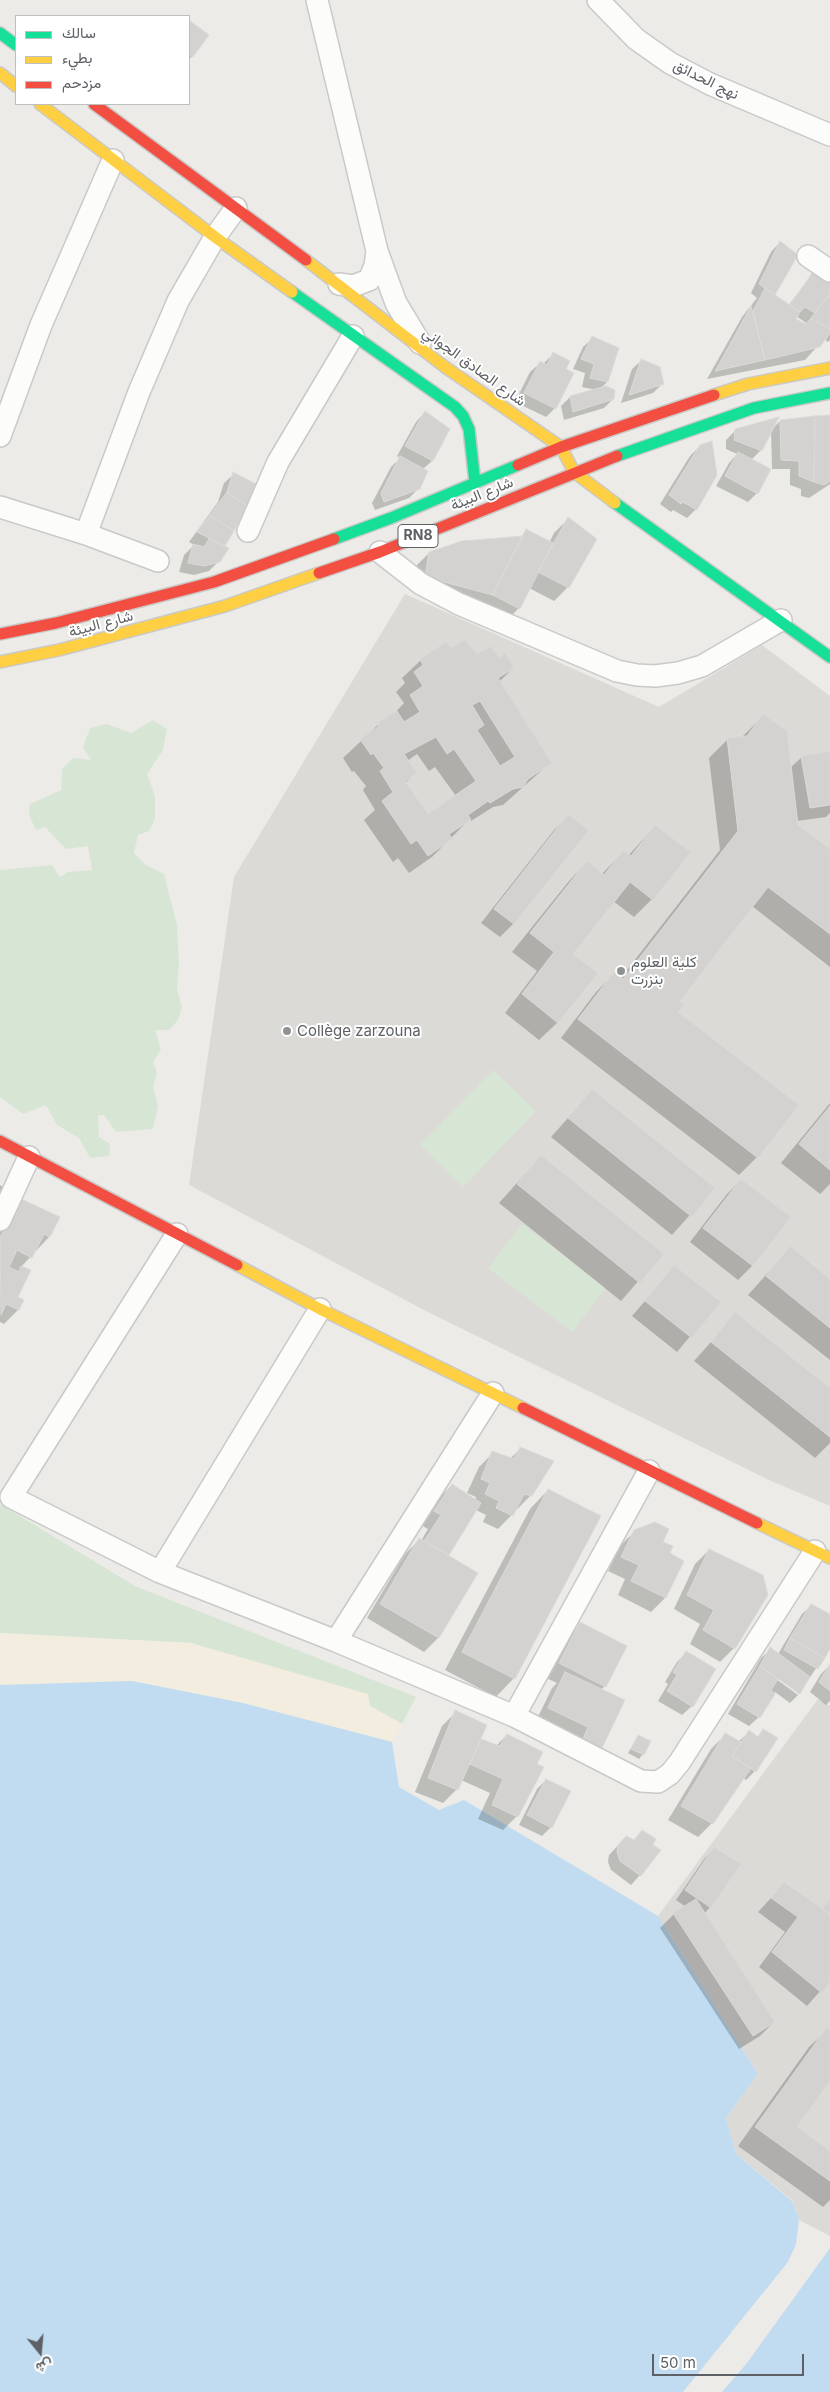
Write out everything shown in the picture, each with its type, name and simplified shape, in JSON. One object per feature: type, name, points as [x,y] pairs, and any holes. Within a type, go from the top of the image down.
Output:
[{"type":"street","points":[[317,0],[377,251],[396,303],[425,350]]},
{"type":"street","name":"نهج الحدائق","points":[[598,0],[636,39],[670,63],[710,84],[830,135]]},
{"type":"street","points":[[0,33],[15,44]]},
{"type":"street","points":[[0,73],[15,85]]},
{"type":"street","points":[[41,105],[215,237],[353,336],[436,378],[465,421],[471,439],[475,483]]},
{"type":"street","name":"شارع الصادق الجواني","points":[[95,105],[339,284],[425,350],[436,378],[561,447],[574,472],[830,657]]},
{"type":"street","points":[[0,436],[41,325],[113,160]]},
{"type":"street","points":[[86,534],[140,392],[178,302],[215,237],[236,208]]},
{"type":"street","points":[[339,284],[353,286],[369,280],[375,266],[377,251]]},
{"type":"street","points":[[808,256],[830,271]]},
{"type":"street","points":[[248,531],[278,462],[353,336]]},
{"type":"street","name":"شارع البيئة","points":[[0,634],[56,623],[214,582],[391,518],[561,447],[675,407],[748,384],[830,368]]},
{"type":"street","name":"شارع البيئة","points":[[0,662],[60,650],[225,606],[380,552],[574,472],[686,430],[754,408],[830,393]]},
{"type":"street","points":[[0,507],[86,534],[158,561]]},
{"type":"street","points":[[380,552],[421,584],[458,604],[617,671],[637,675],[655,676],[678,673],[702,666],[781,620]]},
{"type":"street","points":[[0,1141],[320,1309],[823,1555],[670,1774],[658,1782],[641,1781],[514,1716],[336,1641],[160,1572],[6,1494],[177,1234]]},
{"type":"street","points":[[0,1220],[29,1157]]},
{"type":"street","points":[[160,1572],[320,1309]]},
{"type":"street","points":[[336,1641],[493,1393]]},
{"type":"street","points":[[514,1716],[649,1471]]},
{"type":"shaded area","name":"كلية العلوم بنزرت","points":[[405,594],[659,707],[762,645],[830,696],[830,1506],[769,1480],[426,1311],[189,1185],[234,877]]},
{"type":"shaded area","points":[[818,1699],[830,1706],[830,2236],[799,2220],[793,2201],[736,2154],[726,2118],[758,2074],[658,1916]]},
{"type":"green space","points":[[153,720],[167,729],[163,750],[147,774],[155,796],[155,819],[149,831],[138,835],[134,853],[146,865],[164,874],[177,925],[179,964],[177,988],[182,1008],[178,1020],[169,1030],[155,1030],[161,1049],[153,1062],[157,1072],[153,1087],[158,1106],[153,1129],[116,1132],[104,1115],[98,1115],[99,1137],[110,1144],[109,1156],[90,1158],[79,1138],[57,1125],[46,1105],[23,1114],[0,1097],[0,870],[52,865],[60,877],[68,872],[92,870],[88,846],[66,849],[45,827],[36,830],[29,815],[30,804],[61,790],[62,769],[73,758],[91,760],[83,747],[90,728],[107,724],[131,733]]},
{"type":"green space","points":[[493,1070],[536,1111],[463,1187],[420,1145]]},
{"type":"green space","points":[[522,1224],[606,1288],[572,1332],[488,1268]]},
{"type":"green space","points":[[0,1504],[135,1586],[416,1697],[402,1724],[370,1706],[191,1643],[0,1633]]},
{"type":"sand","points":[[0,1633],[191,1643],[368,1694],[370,1706],[402,1724],[392,1742],[243,1703],[132,1681],[0,1685]]},
{"type":"water","points":[[132,1681],[243,1703],[392,1742],[399,1787],[439,1810],[464,1800],[658,1916],[758,2074],[726,2118],[736,2154],[793,2202],[799,2220],[796,2244],[788,2262],[683,2392],[0,2392],[0,1685]]},
{"type":"water","points":[[830,2248],[830,2392],[722,2392],[747,2363]]},
{"type":"building","points":[[190,21],[209,35],[193,57],[190,55]]},
{"type":"building","points":[[780,241],[798,255],[775,295],[759,284]]},
{"type":"building","points":[[815,269],[830,279],[830,294],[815,313],[805,307],[800,312],[790,305]]},
{"type":"building","points":[[765,288],[800,312],[796,319],[806,324],[811,318],[830,329],[830,333],[820,347],[765,360],[753,311]]},
{"type":"building","points":[[830,294],[830,329],[811,318]]},
{"type":"building","points":[[751,306],[765,360],[715,371],[717,368]]},
{"type":"building","points":[[592,336],[619,348],[608,382],[590,378],[594,364],[581,359]]},
{"type":"building","points":[[553,352],[570,361],[566,369],[574,373],[556,409],[524,393],[540,361],[547,365]]},
{"type":"building","points":[[641,359],[660,367],[664,384],[629,395]]},
{"type":"building","points":[[606,386],[615,390],[614,399],[573,412],[570,396]]},
{"type":"building","points":[[425,411],[450,429],[433,461],[405,446]]},
{"type":"building","points":[[830,415],[830,481],[824,485],[814,482],[815,416]]},
{"type":"building","points":[[815,416],[814,482],[799,476],[799,461],[781,460],[780,420]]},
{"type":"building","points":[[779,417],[762,451],[734,440],[735,429]]},
{"type":"building","points":[[712,441],[717,475],[697,510],[683,502],[681,504],[669,495],[700,445]]},
{"type":"building","points":[[738,452],[771,469],[758,494],[725,476]]},
{"type":"building","points":[[400,456],[428,471],[420,489],[384,502],[381,493]]},
{"type":"building","points":[[233,472],[256,484],[247,506],[227,492]]},
{"type":"building","points":[[227,492],[247,506],[234,531],[210,515]]},
{"type":"building","points":[[210,515],[234,531],[225,546],[197,532]]},
{"type":"building","points":[[568,517],[597,539],[569,588],[538,572]]},
{"type":"building","points":[[526,529],[553,543],[520,609],[493,595]]},
{"type":"building","points":[[523,536],[493,595],[425,577],[429,552],[462,541]]},
{"type":"building","points":[[209,539],[229,548],[220,562],[204,566],[188,563],[193,544],[204,547]]},
{"type":"building","points":[[465,640],[477,654],[491,646],[499,658],[505,653],[514,668],[498,678],[552,763],[528,779],[523,787],[513,789],[490,803],[488,801],[468,815],[471,820],[449,834],[452,839],[428,856],[417,840],[411,844],[382,801],[393,792],[380,771],[384,768],[373,753],[371,755],[360,739],[378,727],[380,721],[397,711],[404,722],[420,712],[410,695],[423,686],[414,672],[423,665],[420,659],[446,642],[451,648]],"holes":[[[480,701],[515,757],[500,766],[477,730],[484,725],[472,705]],[[436,737],[447,754],[454,749],[476,781],[428,814],[405,781],[417,773],[404,754]]]},
{"type":"building","points":[[763,714],[787,731],[798,825],[830,849],[830,934],[768,887],[680,1001],[684,1004],[678,1012],[799,1105],[758,1158],[578,1019],[614,972],[623,979],[738,831],[727,738],[747,736]]},
{"type":"building","points":[[830,751],[830,805],[810,808],[801,756]]},
{"type":"building","points":[[568,814],[589,830],[514,924],[494,909]]},
{"type":"building","points":[[655,825],[691,852],[653,900],[630,882],[573,954],[598,973],[558,1023],[522,994],[554,952],[530,933],[587,861],[604,875],[623,851],[631,856]]},
{"type":"building","points":[[592,1089],[715,1188],[692,1217],[568,1118]]},
{"type":"building","points":[[830,1106],[830,1170],[799,1144]]},
{"type":"building","points":[[541,1155],[664,1254],[640,1283],[517,1184]]},
{"type":"building","points":[[741,1179],[791,1217],[753,1266],[703,1228]]},
{"type":"building","points":[[19,1198],[60,1217],[50,1237],[44,1234],[32,1258],[17,1250],[9,1267],[19,1272],[21,1266],[31,1270],[18,1297],[24,1300],[19,1310],[6,1304],[1,1315],[0,1238]]},
{"type":"building","points":[[790,1246],[830,1279],[830,1328],[766,1276]]},
{"type":"building","points":[[674,1265],[721,1302],[692,1338],[645,1301]]},
{"type":"building","points":[[735,1312],[830,1388],[830,1437],[711,1342]]},
{"type":"building","points":[[520,1447],[554,1461],[532,1496],[524,1494],[513,1516],[496,1508],[499,1501],[485,1494],[490,1483],[481,1479],[492,1451],[514,1459]]},
{"type":"building","points":[[452,1484],[481,1503],[449,1555],[424,1541],[441,1515],[434,1511]]},
{"type":"building","points":[[548,1489],[601,1516],[515,1679],[462,1652]]},
{"type":"building","points":[[655,1522],[669,1529],[663,1542],[673,1546],[670,1553],[684,1561],[666,1598],[631,1581],[639,1565],[621,1557],[634,1530]]},
{"type":"building","points":[[419,1538],[478,1573],[439,1638],[380,1604]]},
{"type":"building","points":[[709,1549],[763,1575],[768,1595],[735,1649],[703,1630],[714,1610],[687,1595]]},
{"type":"building","points":[[811,1604],[830,1614],[830,1649],[825,1658],[790,1638]]},
{"type":"building","points":[[580,1622],[627,1646],[606,1687],[559,1663]]},
{"type":"building","points":[[790,1638],[825,1658],[818,1669],[784,1650]]},
{"type":"building","points":[[770,1647],[810,1677],[800,1694],[760,1666]]},
{"type":"building","points":[[686,1651],[716,1669],[693,1707],[667,1691],[677,1675],[673,1672]]},
{"type":"building","points":[[830,1664],[830,1691],[819,1682]]},
{"type":"building","points":[[760,1666],[778,1679],[771,1690],[775,1694],[760,1718],[737,1704]]},
{"type":"building","points":[[565,1672],[625,1700],[602,1748],[583,1739],[588,1727],[548,1708]]},
{"type":"building","points":[[455,1710],[487,1725],[458,1790],[428,1778]]},
{"type":"building","points":[[763,1729],[778,1738],[756,1772],[732,1756],[749,1730],[758,1737]]},
{"type":"building","points":[[725,1733],[741,1742],[732,1756],[751,1768],[713,1824],[681,1806]]},
{"type":"building","points":[[507,1734],[543,1752],[537,1764],[544,1767],[518,1817],[492,1805],[503,1779],[470,1764],[481,1739],[500,1746]]},
{"type":"building","points":[[638,1735],[651,1741],[644,1755],[631,1749]]},
{"type":"building","points":[[546,1779],[571,1791],[552,1828],[527,1815]]},
{"type":"building","points":[[642,1830],[656,1839],[653,1845],[661,1850],[641,1876],[620,1861],[617,1852],[618,1845],[626,1836],[634,1840]]},
{"type":"building","points":[[714,1847],[741,1864],[711,1908],[685,1890]]},
{"type":"building","points":[[784,1882],[830,1914],[830,1982],[822,1993],[772,1952],[798,1917],[771,1898]]},
{"type":"building","points":[[696,1899],[775,2022],[753,2036],[673,1913]]},
{"type":"building","points":[[830,1900],[830,1914],[823,1909]]},
{"type":"building","points":[[827,2027],[830,2029],[830,2081],[797,2127],[830,2151],[830,2181],[755,2127]]},
{"type":"traffic: fast","points":[[0,33],[15,44]]},
{"type":"traffic: fast","points":[[292,292],[455,407],[463,416],[469,429],[475,483]]},
{"type":"traffic: fast","points":[[617,456],[754,408],[830,393]]},
{"type":"traffic: fast","points":[[334,539],[391,518],[518,465]]},
{"type":"traffic: fast","points":[[615,503],[830,657]]},
{"type":"traffic: slow","points":[[0,73],[15,85]]},
{"type":"traffic: slow","points":[[41,105],[215,237],[292,292]]},
{"type":"traffic: slow","points":[[306,260],[445,367],[561,447],[574,472],[615,503]]},
{"type":"traffic: slow","points":[[714,395],[748,384],[830,368]]},
{"type":"traffic: slow","points":[[0,662],[59,650],[225,606],[319,573]]},
{"type":"traffic: slow","points":[[237,1265],[320,1309],[523,1408]]},
{"type":"traffic: slow","points":[[757,1523],[830,1558]]},
{"type":"traffic: jam","points":[[95,105],[306,260]]},
{"type":"traffic: jam","points":[[518,465],[561,447],[714,395]]},
{"type":"traffic: jam","points":[[319,573],[380,552],[617,456]]},
{"type":"traffic: jam","points":[[0,634],[56,623],[214,582],[334,539]]},
{"type":"traffic: jam","points":[[0,1141],[237,1265]]},
{"type":"traffic: jam","points":[[523,1408],[757,1523]]},
{"type":"place","name":"كلية العلوم بنزرت","points":[[621,971]]},
{"type":"place","name":"Collège zarzouna","points":[[287,1031]]}]
